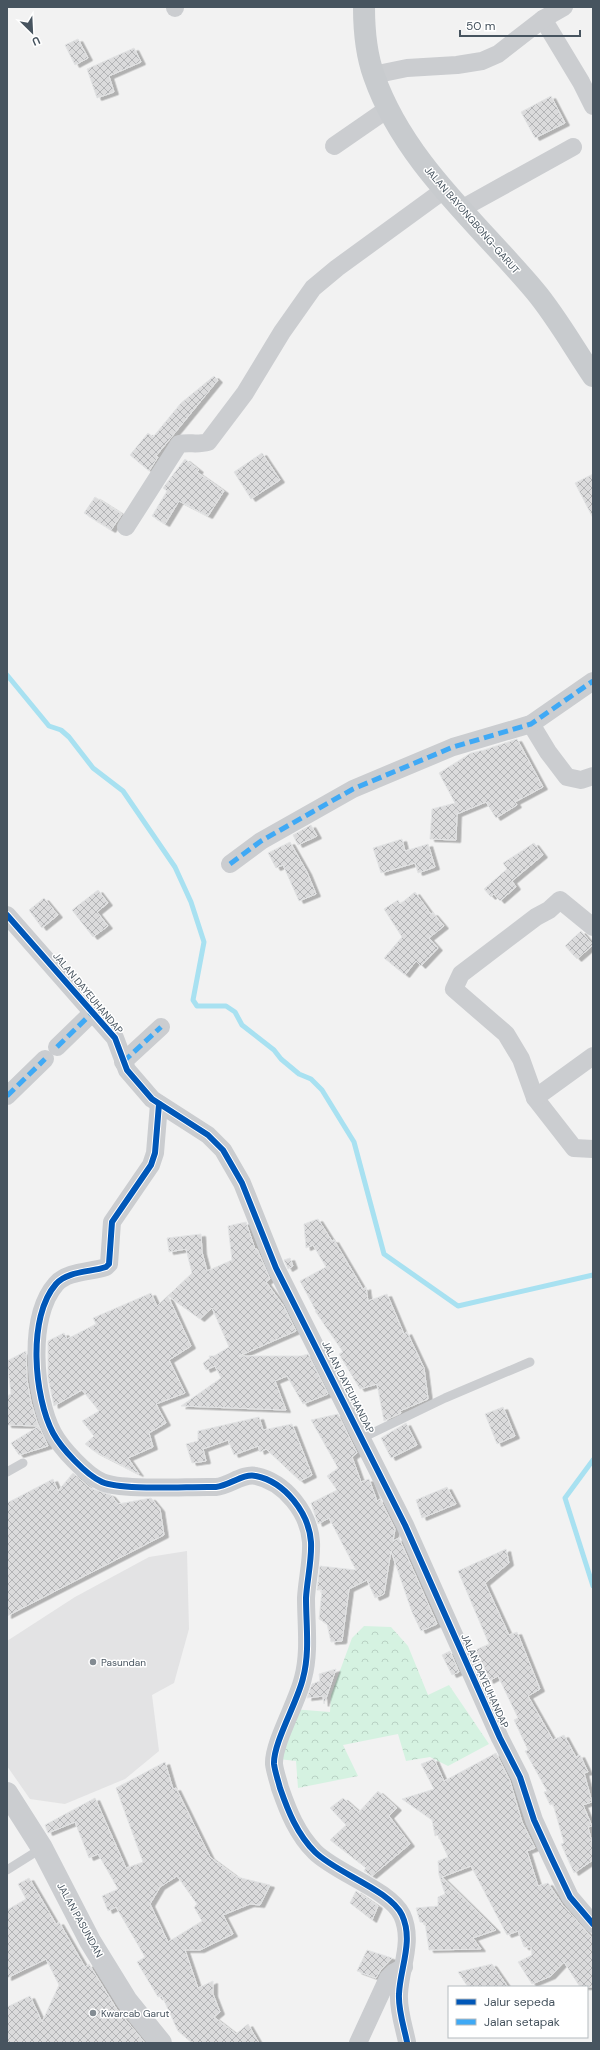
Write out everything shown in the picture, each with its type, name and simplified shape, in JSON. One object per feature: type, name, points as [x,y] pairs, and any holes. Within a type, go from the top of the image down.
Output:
[{"type":"main road","name":"JALAN BAYONGBONG-GARUT","points":[[364,7],[364,30],[374,75],[401,130],[444,190],[536,292],[593,376]]},
{"type":"street","points":[[374,75],[407,68],[457,65],[482,61],[498,54],[543,19],[564,7]]},
{"type":"street","points":[[543,19],[581,82],[593,106]]},
{"type":"street","points":[[334,146],[389,108]]},
{"type":"street","points":[[461,210],[573,147]]},
{"type":"street","points":[[126,527],[179,444],[199,444],[208,442],[245,393],[282,332],[313,288],[337,268],[444,190]]},
{"type":"street","points":[[230,864],[261,841],[353,789],[453,747],[531,724],[593,681]]},
{"type":"street","points":[[531,724],[548,752],[567,777],[581,780],[593,776]]},
{"type":"street","points":[[593,927],[560,900],[549,910],[536,917],[461,974],[454,989],[506,1034],[521,1059],[535,1098],[574,1148],[593,1149]]},
{"type":"street","name":"JALAN DAYEUHANDAP","points":[[7,915],[115,1038],[125,1066],[156,1102],[208,1135],[223,1150],[242,1184],[276,1268],[405,1525],[500,1738],[520,1777],[534,1820],[570,1897],[593,1924]]},
{"type":"street","points":[[7,1096],[93,1012]]},
{"type":"street","points":[[125,1066],[161,1027]]},
{"type":"street","points":[[535,1098],[593,1056]]},
{"type":"street","points":[[156,1102],[156,1153],[150,1165],[112,1222],[109,1264],[106,1267],[60,1280],[55,1285],[46,1304],[40,1324],[37,1347],[39,1382],[43,1402],[49,1424],[61,1445],[93,1476],[102,1482],[122,1486],[216,1487],[252,1476],[280,1486],[296,1504],[304,1518],[311,1542],[306,1596],[307,1656],[303,1680],[275,1755],[274,1764],[290,1816],[304,1840],[326,1861],[391,1901],[400,1912],[405,1927],[406,1951],[399,1999],[407,2042]]},
{"type":"street","name":"JALAN PASUNDAN","points":[[7,1793],[42,1848],[90,1941],[127,2001],[161,2043]]},
{"type":"street","points":[[358,2043],[388,1978],[393,1973],[404,1967]]},
{"type":"lane","points":[[362,1438],[445,1398],[530,1362]]},
{"type":"lane","points":[[7,1472],[23,1463]]},
{"type":"lane","points":[[7,1870],[42,1848]]},
{"type":"shaded area","name":"Pasundan","points":[[187,1551],[189,1629],[174,1683],[152,1695],[159,1751],[125,1779],[65,1804],[30,1799],[7,1766],[7,1641],[75,1597],[149,1557]]},
{"type":"green space","points":[[364,1626],[391,1627],[408,1646],[428,1695],[449,1685],[489,1744],[448,1766],[430,1757],[406,1761],[398,1734],[343,1745],[358,1776],[298,1788],[296,1761],[278,1759],[292,1709],[330,1712],[331,1695],[352,1638]]},
{"type":"building","points":[[78,39],[88,58],[75,65],[65,45]]},
{"type":"building","points":[[134,48],[141,62],[109,76],[114,92],[97,98],[87,69]]},
{"type":"building","points":[[551,96],[565,123],[535,138],[521,112]]},
{"type":"building","points":[[214,376],[218,380],[156,456],[158,457],[149,471],[130,455],[148,433],[153,437],[181,403]]},
{"type":"building","points":[[262,453],[280,480],[251,499],[234,472]]},
{"type":"building","points":[[185,459],[199,470],[197,472],[224,491],[208,516],[179,501],[165,524],[152,516],[167,491],[163,488]]},
{"type":"building","points":[[593,474],[593,518],[575,483]]},
{"type":"building","points":[[95,497],[122,514],[111,530],[84,513]]},
{"type":"building","points":[[517,739],[543,787],[515,802],[517,805],[496,818],[486,802],[457,814],[456,840],[430,839],[432,809],[455,803],[439,773],[471,753]]},
{"type":"building","points":[[311,825],[317,836],[298,845],[293,835]]},
{"type":"building","points":[[402,839],[405,851],[428,844],[435,867],[418,873],[415,863],[381,873],[373,848]]},
{"type":"building","points":[[290,842],[307,872],[316,894],[299,901],[283,865],[276,868],[268,853]]},
{"type":"building","points":[[534,843],[543,855],[512,881],[516,887],[500,901],[494,894],[491,897],[484,889],[507,869],[503,863]]},
{"type":"building","points":[[98,890],[108,903],[97,912],[108,926],[93,937],[72,910]]},
{"type":"building","points":[[415,892],[431,914],[433,913],[444,926],[429,938],[438,948],[421,966],[416,961],[405,975],[384,958],[402,937],[384,909],[398,900],[400,904]]},
{"type":"building","points":[[44,898],[58,915],[42,928],[29,910]]},
{"type":"building","points":[[581,931],[593,945],[577,959],[565,946]]},
{"type":"building","points":[[318,1219],[332,1241],[334,1240],[363,1289],[366,1287],[368,1301],[387,1294],[404,1334],[407,1332],[424,1368],[428,1399],[400,1411],[401,1413],[384,1421],[377,1384],[360,1389],[339,1354],[343,1352],[315,1311],[300,1281],[326,1267],[313,1245],[306,1248],[304,1224]]},
{"type":"building","points":[[246,1222],[255,1249],[257,1249],[270,1279],[266,1282],[283,1305],[296,1331],[239,1356],[301,1356],[308,1354],[328,1394],[303,1404],[287,1376],[275,1381],[286,1410],[181,1406],[221,1378],[215,1366],[206,1370],[203,1363],[210,1358],[209,1356],[214,1356],[229,1347],[212,1308],[200,1319],[168,1296],[191,1346],[169,1360],[185,1393],[156,1404],[166,1423],[149,1433],[153,1447],[128,1458],[139,1474],[94,1451],[85,1444],[94,1436],[82,1421],[99,1411],[82,1390],[54,1406],[48,1378],[48,1341],[64,1333],[67,1339],[96,1324],[93,1318],[151,1293],[157,1306],[192,1273],[186,1249],[169,1252],[167,1238],[201,1234],[202,1252],[207,1271],[232,1260],[228,1226]]},
{"type":"building","points":[[290,1258],[293,1266],[288,1269],[284,1260]]},
{"type":"building","points":[[26,1351],[27,1380],[31,1402],[39,1426],[7,1425],[7,1396],[11,1394],[7,1361]]},
{"type":"building","points":[[503,1407],[515,1436],[497,1444],[485,1414]]},
{"type":"building","points":[[338,1414],[357,1453],[352,1457],[361,1482],[369,1479],[377,1501],[380,1499],[395,1529],[393,1541],[399,1538],[437,1624],[421,1631],[412,1612],[391,1551],[384,1594],[375,1598],[367,1580],[349,1589],[342,1641],[331,1642],[327,1624],[319,1619],[322,1590],[317,1590],[320,1566],[356,1570],[329,1518],[318,1524],[311,1503],[337,1490],[327,1476],[338,1468],[311,1420]]},
{"type":"building","points":[[259,1417],[263,1430],[292,1424],[312,1475],[300,1481],[266,1449],[260,1452],[258,1446],[234,1455],[228,1440],[203,1449],[206,1461],[192,1463],[186,1444],[198,1441],[198,1431]]},
{"type":"building","points":[[406,1423],[417,1445],[391,1458],[381,1438]]},
{"type":"building","points":[[39,1426],[48,1446],[19,1455],[11,1443]]},
{"type":"building","points":[[73,1473],[90,1488],[111,1495],[118,1504],[151,1498],[160,1509],[164,1535],[7,1616],[7,1503],[53,1479],[58,1491]]},
{"type":"building","points":[[447,1487],[456,1504],[422,1518],[416,1500]]},
{"type":"building","points":[[506,1549],[509,1563],[485,1583],[509,1635],[517,1632],[540,1689],[528,1696],[553,1740],[564,1735],[576,1757],[580,1755],[588,1772],[584,1773],[592,1802],[583,1805],[592,1826],[588,1827],[593,1846],[593,1860],[574,1873],[561,1844],[564,1843],[553,1804],[550,1805],[544,1792],[547,1791],[525,1751],[528,1750],[514,1720],[518,1718],[498,1676],[489,1681],[483,1664],[479,1665],[473,1651],[489,1644],[458,1571]]},
{"type":"building","points":[[450,1651],[459,1672],[452,1675],[442,1655]]},
{"type":"building","points":[[336,1669],[324,1704],[323,1696],[307,1698],[312,1684],[320,1681],[319,1674]]},
{"type":"building","points":[[496,1753],[510,1781],[522,1822],[535,1848],[527,1851],[538,1886],[548,1883],[562,1904],[593,1939],[593,1987],[579,1986],[564,1962],[551,1976],[532,1984],[518,1962],[532,1955],[531,1947],[524,1947],[518,1931],[507,1935],[471,1866],[442,1877],[496,1930],[473,1938],[481,1949],[429,1950],[425,1923],[420,1922],[416,1908],[438,1906],[438,1897],[445,1894],[439,1875],[438,1861],[448,1857],[438,1835],[435,1836],[432,1820],[402,1799],[434,1789],[421,1764],[434,1759],[444,1781]]},
{"type":"building","points":[[165,1762],[173,1789],[176,1788],[210,1857],[237,1877],[270,1885],[260,1905],[250,1904],[223,1915],[233,1934],[200,1950],[185,1950],[198,1988],[213,1981],[213,1994],[220,2012],[214,2017],[236,2034],[248,2024],[259,2043],[192,2043],[178,2031],[162,1996],[158,1997],[137,1962],[145,1957],[116,1907],[108,1911],[102,1896],[118,1889],[98,1854],[89,1858],[75,1822],[48,1833],[45,1825],[95,1798],[126,1868],[143,1862],[116,1788]],"holes":[[[177,1876],[197,1904],[194,1907],[202,1921],[168,1942],[150,1904],[160,1887]]]},
{"type":"building","points":[[378,1791],[397,1808],[389,1816],[410,1844],[372,1876],[364,1871],[366,1868],[330,1840],[346,1825],[330,1808],[343,1798],[359,1812]]},
{"type":"building","points":[[29,1878],[56,1924],[59,1922],[85,1967],[89,1964],[116,2008],[145,2043],[7,2043],[7,2007],[30,1996],[42,2022],[59,1985],[46,1959],[7,1978],[7,1910],[26,1899],[18,1884]]},
{"type":"building","points":[[356,1891],[378,1906],[372,1920],[350,1903]]},
{"type":"building","points":[[367,1950],[392,1958],[380,1971],[376,1978],[357,1971]]},
{"type":"building","points":[[492,1964],[507,1986],[467,1986],[458,1972]]},
{"type":"waterway","points":[[7,675],[49,726],[61,730],[69,737],[93,768],[123,791],[175,867],[191,902],[204,942],[193,1000],[197,1006],[226,1006],[235,1012],[242,1025],[274,1050],[281,1059],[299,1074],[311,1079],[322,1090],[354,1142],[384,1254],[458,1306],[593,1275]]},
{"type":"waterway","points":[[593,1460],[565,1498],[593,1586]]},
{"type":"marked path","points":[[230,864],[261,841],[353,789],[453,747],[531,724],[593,681]]},
{"type":"marked path","points":[[57,1047],[93,1012]]},
{"type":"marked path","points":[[123,1062],[161,1027]]},
{"type":"marked path","points":[[7,1096],[45,1059]]},
{"type":"cycle path","points":[[7,915],[115,1038],[127,1070],[152,1099],[208,1135],[223,1150],[242,1183],[276,1268],[405,1525],[500,1738],[520,1777],[534,1820],[570,1897],[593,1924]]},
{"type":"cycle path","points":[[159,1104],[155,1153],[151,1165],[112,1222],[109,1264],[100,1269],[80,1272],[66,1277],[56,1284],[47,1298],[41,1316],[37,1336],[36,1357],[41,1399],[46,1418],[53,1433],[68,1453],[89,1474],[102,1482],[112,1485],[140,1487],[216,1487],[246,1476],[256,1476],[267,1479],[286,1492],[294,1500],[306,1520],[311,1542],[311,1556],[306,1598],[307,1638],[305,1668],[300,1687],[277,1745],[274,1767],[290,1814],[303,1838],[315,1852],[324,1860],[375,1890],[396,1906],[402,1915],[407,1935],[407,1945],[400,1984],[399,2000],[400,2012],[407,2042]]},
{"type":"place","name":"Pasundan","points":[[93,1662]]},
{"type":"place","name":"Kwarcab Garut","points":[[93,2013]]}]
